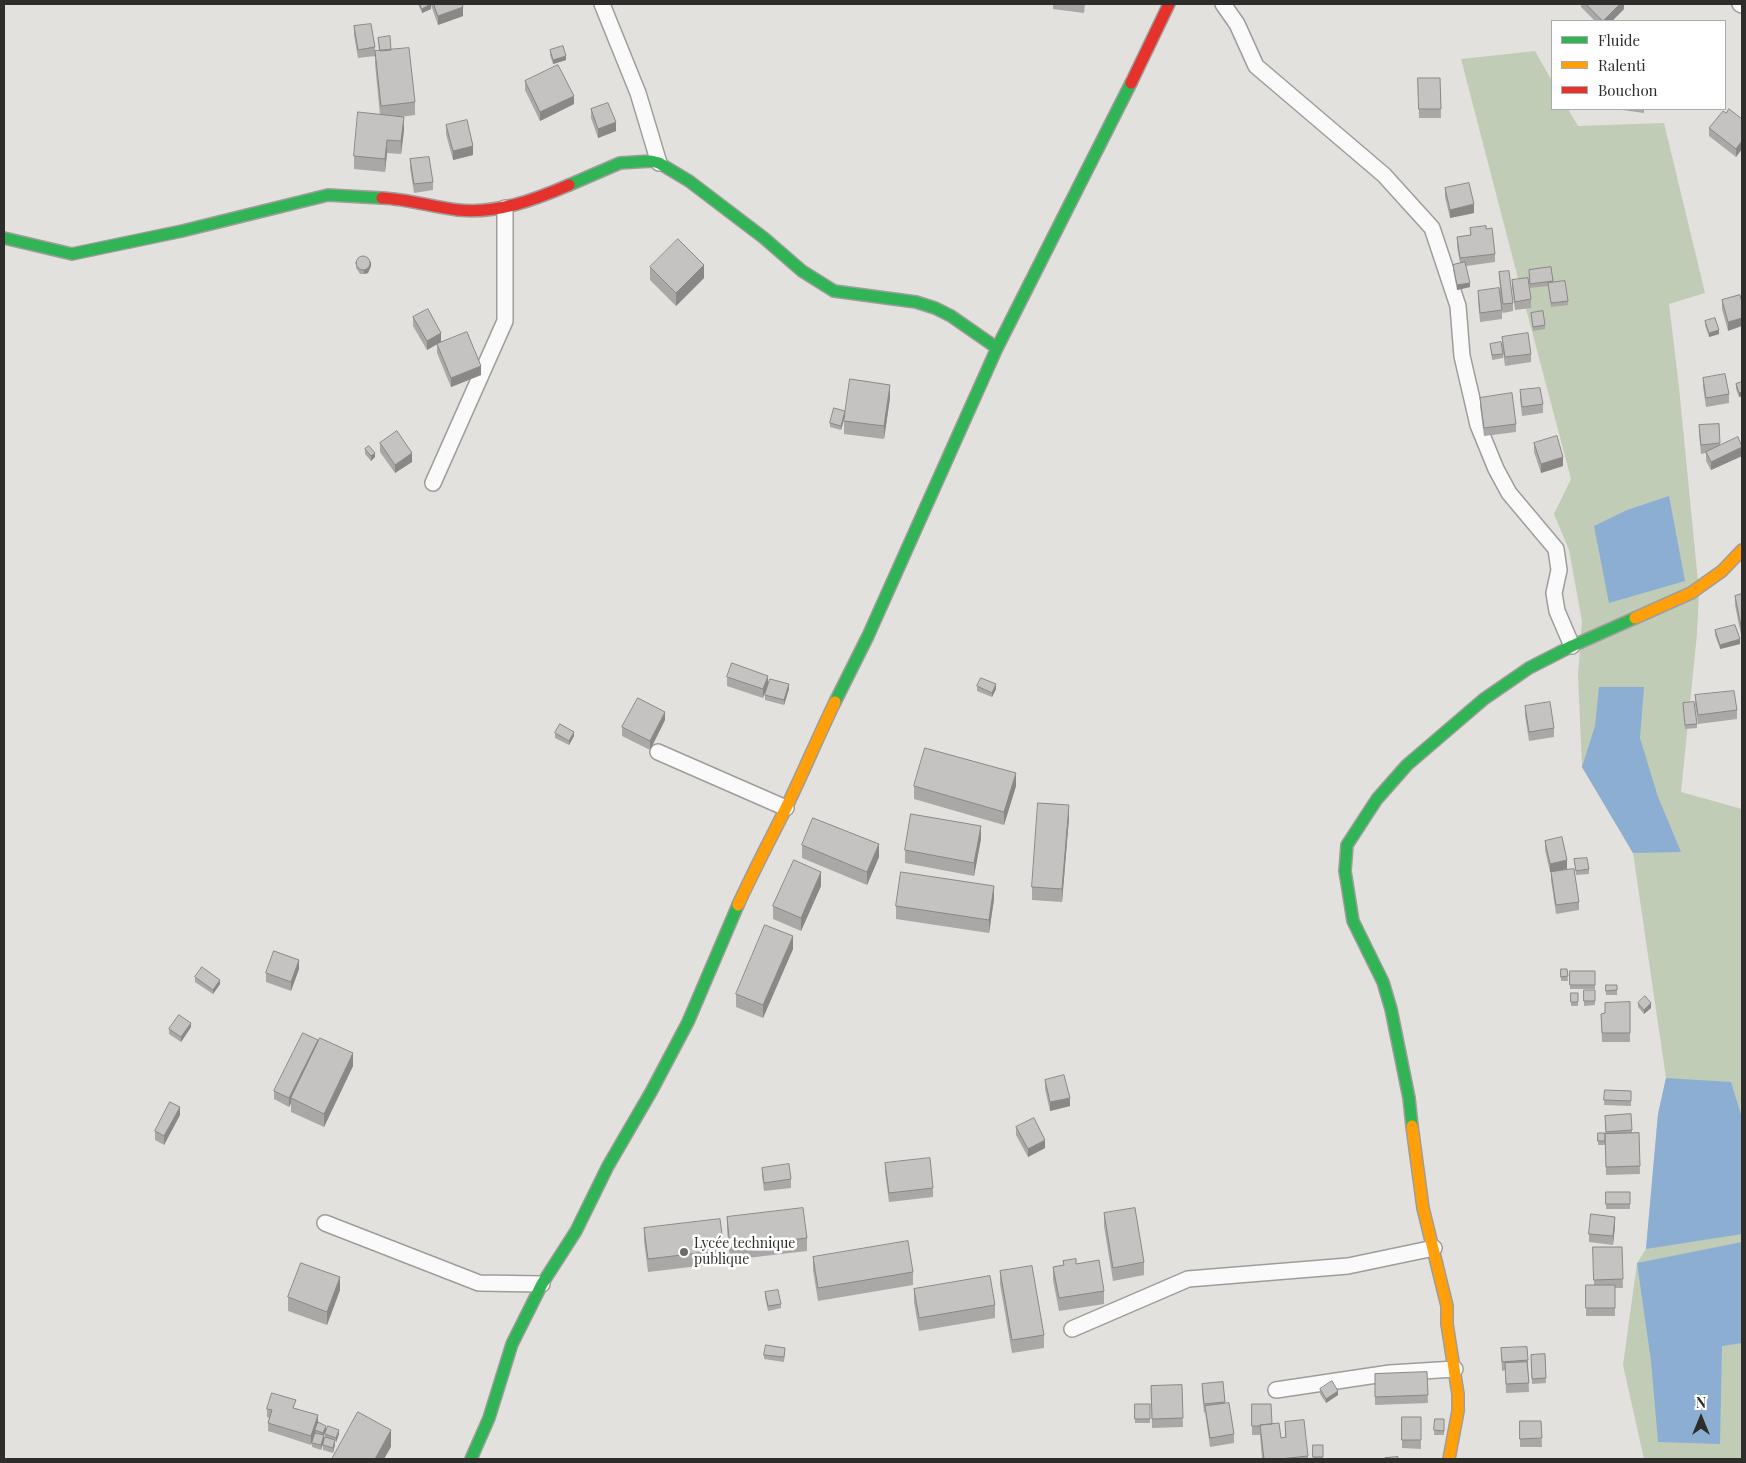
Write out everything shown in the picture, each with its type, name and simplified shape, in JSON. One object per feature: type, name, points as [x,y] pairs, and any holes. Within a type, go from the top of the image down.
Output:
[{"type":"street","points":[[602,4],[638,93],[659,163]]},
{"type":"street","points":[[472,1459],[489,1418],[512,1344],[542,1284],[576,1231],[608,1166],[651,1092],[688,1022],[753,871],[786,808],[817,738],[868,636],[997,348],[1124,99],[1169,4]]},
{"type":"street","points":[[1223,4],[1237,24],[1256,66],[1384,175],[1432,228],[1458,306],[1462,356],[1478,425],[1496,469],[1509,493],[1556,549],[1558,570],[1554,592],[1557,610],[1572,646]]},
{"type":"street","points":[[4,238],[72,254],[182,231],[328,195],[400,200],[459,210],[504,208],[620,164],[642,161],[659,163],[723,206],[802,271],[834,291],[916,302],[935,308],[952,316],[997,348]]},
{"type":"street","points":[[433,484],[505,321],[504,208]]},
{"type":"street","points":[[1449,1459],[1458,1411],[1458,1394],[1447,1324],[1447,1306],[1423,1208],[1414,1152],[1409,1098],[1391,1009],[1383,982],[1353,921],[1344,871],[1346,845],[1377,799],[1407,765],[1484,699],[1529,668],[1572,646],[1691,593],[1722,571],[1742,550]]},
{"type":"street","points":[[658,752],[786,808]]},
{"type":"street","points":[[325,1224],[479,1283],[542,1284]]},
{"type":"street","points":[[1072,1329],[1188,1280],[1348,1266],[1434,1248]]},
{"type":"street","points":[[1276,1390],[1390,1373],[1455,1369]]},
{"type":"green space","points":[[1535,51],[1551,79],[1551,110],[1569,110],[1578,126],[1664,123],[1705,293],[1669,304],[1699,592],[1697,634],[1681,792],[1742,809],[1742,1459],[1644,1459],[1623,1365],[1637,1263],[1646,1249],[1658,1114],[1666,1078],[1633,853],[1582,767],[1578,675],[1582,621],[1569,550],[1554,514],[1571,479],[1461,59]]},
{"type":"water","points":[[1669,496],[1685,581],[1609,603],[1594,526],[1627,510]]},
{"type":"water","points":[[1599,687],[1644,687],[1640,738],[1658,797],[1681,852],[1633,853],[1582,767],[1595,726]]},
{"type":"water","points":[[1666,1078],[1731,1082],[1742,1118],[1742,1234],[1646,1249],[1658,1114]]},
{"type":"water","points":[[1742,1242],[1742,1343],[1722,1346],[1720,1444],[1658,1442],[1651,1361],[1637,1263]]},
{"type":"building","points":[[420,4],[431,4],[422,9]]},
{"type":"building","points":[[434,4],[462,4],[463,7],[438,16]]},
{"type":"building","points":[[1586,4],[1620,4],[1604,20]]},
{"type":"building","points":[[371,24],[375,47],[358,50],[354,26]]},
{"type":"building","points":[[390,36],[391,50],[380,51],[378,38]]},
{"type":"building","points":[[563,46],[566,56],[553,60],[550,50]]},
{"type":"building","points":[[409,48],[415,102],[381,106],[375,51]]},
{"type":"building","points":[[558,65],[574,96],[540,112],[525,81]]},
{"type":"building","points":[[1418,78],[1440,78],[1441,109],[1419,109]]},
{"type":"building","points":[[608,103],[616,122],[598,129],[591,109]]},
{"type":"building","points":[[1729,109],[1742,119],[1742,141],[1736,149],[1709,128],[1723,111],[1726,113]]},
{"type":"building","points":[[358,112],[404,117],[401,141],[387,140],[385,159],[354,156]]},
{"type":"building","points":[[467,120],[473,146],[453,151],[446,125]]},
{"type":"building","points":[[429,157],[433,182],[414,184],[410,159]]},
{"type":"building","points":[[1469,183],[1474,204],[1450,210],[1445,188]]},
{"type":"building","points":[[1486,226],[1486,229],[1492,228],[1495,254],[1460,258],[1457,237],[1471,235],[1470,228]]},
{"type":"building","points":[[678,239],[704,265],[676,293],[650,267]]},
{"type":"building","points":[[360,256],[366,256],[370,263],[366,270],[360,270],[356,266],[356,260]]},
{"type":"building","points":[[1465,262],[1470,283],[1457,285],[1453,265]]},
{"type":"building","points":[[1551,267],[1553,281],[1530,284],[1529,270]]},
{"type":"building","points":[[1509,271],[1513,303],[1503,304],[1499,272]]},
{"type":"building","points":[[1528,278],[1531,299],[1515,302],[1512,280]]},
{"type":"building","points":[[1565,281],[1568,301],[1551,303],[1548,283]]},
{"type":"building","points":[[1499,288],[1502,310],[1480,313],[1478,291]]},
{"type":"building","points":[[1740,295],[1742,318],[1728,322],[1722,300]]},
{"type":"building","points":[[428,309],[441,333],[427,341],[413,317]]},
{"type":"building","points":[[1543,311],[1545,325],[1533,327],[1531,313]]},
{"type":"building","points":[[1715,318],[1719,330],[1709,333],[1705,321]]},
{"type":"building","points":[[467,332],[481,366],[451,378],[437,344]]},
{"type":"building","points":[[1528,333],[1531,354],[1505,357],[1502,337]]},
{"type":"building","points":[[1501,342],[1503,354],[1492,355],[1490,344]]},
{"type":"building","points":[[1725,374],[1729,394],[1706,398],[1703,378]]},
{"type":"building","points":[[850,379],[890,385],[884,426],[844,421]]},
{"type":"building","points":[[1742,382],[1742,392],[1739,393],[1736,384]]},
{"type":"building","points":[[1540,388],[1543,404],[1522,407],[1520,390]]},
{"type":"building","points":[[1512,393],[1516,424],[1484,428],[1480,398]]},
{"type":"building","points":[[834,408],[845,411],[841,426],[830,423]]},
{"type":"building","points":[[1719,424],[1720,443],[1701,445],[1699,425]]},
{"type":"building","points":[[397,431],[412,453],[395,465],[380,443]]},
{"type":"building","points":[[1557,436],[1563,457],[1541,464],[1534,443]]},
{"type":"building","points":[[1738,437],[1742,447],[1711,462],[1706,452]]},
{"type":"building","points":[[369,446],[375,453],[371,456],[365,449]]},
{"type":"building","points":[[1742,594],[1742,631],[1735,596]]},
{"type":"building","points":[[1735,625],[1740,639],[1720,645],[1715,630]]},
{"type":"building","points":[[732,663],[768,676],[763,689],[727,677]]},
{"type":"building","points":[[981,678],[996,684],[992,693],[977,686]]},
{"type":"building","points":[[770,679],[789,684],[784,700],[765,695]]},
{"type":"building","points":[[1734,691],[1737,710],[1698,715],[1695,695]]},
{"type":"building","points":[[638,698],[665,712],[650,741],[622,727]]},
{"type":"building","points":[[1550,702],[1554,728],[1529,732],[1525,706]]},
{"type":"building","points":[[1694,702],[1697,724],[1685,725],[1683,703]]},
{"type":"building","points":[[560,724],[574,732],[569,741],[555,733]]},
{"type":"building","points":[[925,748],[1016,773],[1004,812],[914,786]]},
{"type":"building","points":[[1038,803],[1069,805],[1062,889],[1032,887]]},
{"type":"building","points":[[911,814],[981,826],[974,863],[905,850]]},
{"type":"building","points":[[813,818],[879,844],[867,872],[802,845]]},
{"type":"building","points":[[1562,837],[1567,860],[1550,864],[1545,841]]},
{"type":"building","points":[[1587,858],[1589,869],[1576,871],[1574,859]]},
{"type":"building","points":[[794,860],[821,872],[801,918],[773,906]]},
{"type":"building","points":[[1574,869],[1579,902],[1556,905],[1551,872]]},
{"type":"building","points":[[901,872],[994,886],[989,920],[896,906]]},
{"type":"building","points":[[765,925],[793,936],[763,1005],[736,994]]},
{"type":"building","points":[[274,951],[299,960],[291,982],[266,973]]},
{"type":"building","points":[[202,967],[220,980],[213,990],[195,977]]},
{"type":"building","points":[[1561,969],[1567,969],[1568,976],[1561,977]]},
{"type":"building","points":[[1570,971],[1595,971],[1595,985],[1570,985]]},
{"type":"building","points":[[1606,985],[1617,985],[1617,990],[1606,991]]},
{"type":"building","points":[[1584,990],[1595,990],[1595,1001],[1584,1001]]},
{"type":"building","points":[[1571,993],[1578,993],[1578,1002],[1571,1002]]},
{"type":"building","points":[[1645,996],[1651,1003],[1644,1010],[1638,1003]]},
{"type":"building","points":[[1630,1002],[1630,1033],[1602,1033],[1601,1014],[1605,1013],[1605,1003]]},
{"type":"building","points":[[179,1015],[191,1023],[181,1037],[169,1029]]},
{"type":"building","points":[[303,1033],[318,1040],[289,1098],[274,1091]]},
{"type":"building","points":[[320,1038],[353,1053],[324,1114],[291,1098]]},
{"type":"building","points":[[1064,1075],[1070,1098],[1050,1102],[1045,1080]]},
{"type":"building","points":[[1605,1090],[1631,1091],[1631,1101],[1604,1100]]},
{"type":"building","points":[[170,1102],[180,1107],[164,1136],[155,1131]]},
{"type":"building","points":[[1631,1114],[1632,1130],[1606,1132],[1605,1116]]},
{"type":"building","points":[[1034,1118],[1045,1140],[1028,1149],[1016,1127]]},
{"type":"building","points":[[1598,1133],[1605,1133],[1605,1141],[1598,1141]]},
{"type":"building","points":[[1639,1133],[1640,1166],[1606,1167],[1605,1134]]},
{"type":"building","points":[[930,1158],[933,1188],[889,1193],[885,1163]]},
{"type":"building","points":[[789,1164],[791,1179],[764,1183],[762,1168]]},
{"type":"building","points":[[1606,1192],[1630,1192],[1630,1204],[1606,1204]]},
{"type":"building","points":[[803,1208],[807,1238],[730,1247],[727,1217]]},
{"type":"building","points":[[1135,1208],[1144,1262],[1113,1268],[1104,1213]]},
{"type":"building","points":[[1591,1214],[1615,1217],[1613,1236],[1589,1234]]},
{"type":"building","points":[[720,1219],[724,1250],[648,1259],[644,1228]]},
{"type":"building","points":[[908,1241],[913,1272],[818,1288],[813,1257]]},
{"type":"building","points":[[1593,1247],[1622,1247],[1623,1279],[1594,1280]]},
{"type":"building","points":[[1076,1259],[1076,1264],[1099,1260],[1104,1291],[1059,1298],[1053,1267],[1064,1265],[1063,1261]]},
{"type":"building","points":[[301,1263],[340,1277],[327,1312],[288,1297]]},
{"type":"building","points":[[1032,1266],[1044,1335],[1012,1340],[1000,1271]]},
{"type":"building","points":[[990,1276],[995,1305],[919,1318],[914,1289]]},
{"type":"building","points":[[1586,1285],[1615,1285],[1615,1308],[1586,1308]]},
{"type":"building","points":[[778,1290],[781,1304],[768,1306],[765,1292]]},
{"type":"building","points":[[766,1345],[785,1348],[784,1357],[764,1355]]},
{"type":"building","points":[[1527,1347],[1528,1360],[1502,1362],[1501,1348]]},
{"type":"building","points":[[1545,1354],[1546,1378],[1532,1379],[1531,1355]]},
{"type":"building","points":[[1527,1362],[1529,1383],[1506,1384],[1505,1363]]},
{"type":"building","points":[[1427,1372],[1428,1395],[1375,1397],[1375,1374]]},
{"type":"building","points":[[1332,1381],[1338,1391],[1326,1399],[1320,1389]]},
{"type":"building","points":[[1223,1382],[1225,1402],[1204,1404],[1202,1384]]},
{"type":"building","points":[[1182,1385],[1183,1418],[1152,1419],[1151,1386]]},
{"type":"building","points":[[272,1393],[296,1400],[293,1408],[318,1415],[311,1436],[268,1423],[272,1410],[267,1409]]},
{"type":"building","points":[[1229,1403],[1234,1434],[1210,1438],[1205,1406]]},
{"type":"building","points":[[1135,1404],[1150,1404],[1150,1419],[1135,1419]]},
{"type":"building","points":[[1252,1404],[1271,1404],[1272,1424],[1252,1426]]},
{"type":"building","points":[[358,1412],[391,1430],[375,1459],[332,1459]]},
{"type":"building","points":[[1402,1417],[1421,1417],[1421,1440],[1402,1440]]},
{"type":"building","points":[[1435,1419],[1444,1419],[1444,1431],[1434,1430]]},
{"type":"building","points":[[1304,1420],[1308,1456],[1264,1459],[1260,1425],[1279,1423],[1281,1438],[1286,1437],[1285,1422]]},
{"type":"building","points":[[1520,1421],[1541,1421],[1542,1438],[1520,1439]]},
{"type":"building","points":[[318,1422],[326,1426],[323,1433],[315,1430]]},
{"type":"building","points":[[328,1426],[339,1430],[336,1438],[325,1434]]},
{"type":"building","points":[[315,1433],[324,1435],[321,1445],[312,1443]]},
{"type":"building","points":[[325,1437],[335,1440],[333,1448],[323,1445]]},
{"type":"building","points":[[1313,1445],[1323,1445],[1323,1457],[1313,1457]]},
{"type":"building","points":[[1398,1457],[1398,1459],[1385,1459],[1385,1458]]},
{"type":"traffic: fast","points":[[835,702],[868,636],[997,348],[1131,83]]},
{"type":"traffic: fast","points":[[569,185],[620,163],[651,161],[659,163],[689,181],[764,238],[802,271],[834,291],[916,302],[935,308],[951,316],[997,348]]},
{"type":"traffic: fast","points":[[4,238],[72,254],[182,231],[328,195],[382,198]]},
{"type":"traffic: fast","points":[[1412,1126],[1409,1098],[1391,1009],[1383,982],[1353,921],[1345,871],[1347,845],[1377,799],[1407,765],[1484,699],[1529,668],[1572,646],[1635,618]]},
{"type":"traffic: fast","points":[[471,1459],[489,1418],[512,1344],[542,1284],[576,1231],[608,1166],[651,1092],[688,1022],[738,905]]},
{"type":"traffic: slow","points":[[1635,618],[1691,593],[1722,571],[1742,550]]},
{"type":"traffic: slow","points":[[738,905],[835,702]]},
{"type":"traffic: slow","points":[[1412,1126],[1423,1208],[1447,1306],[1447,1324],[1458,1394],[1458,1411],[1449,1459]]},
{"type":"traffic: jam","points":[[1131,83],[1169,4]]},
{"type":"traffic: jam","points":[[382,198],[473,211],[515,205],[569,185]]},
{"type":"place","name":"Lycée technique publique","points":[[684,1252]]}]
